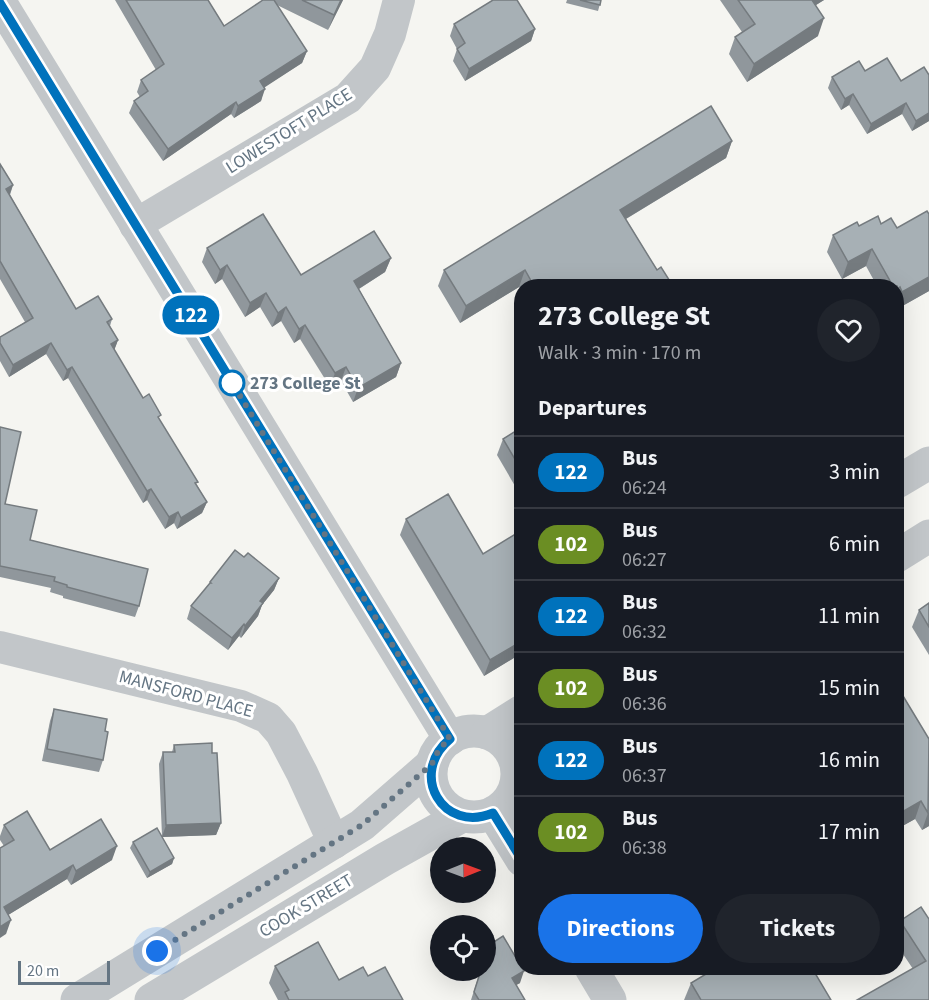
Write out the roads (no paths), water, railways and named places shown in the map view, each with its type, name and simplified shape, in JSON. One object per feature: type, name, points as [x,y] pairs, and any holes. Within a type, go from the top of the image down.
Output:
[{"type":"street","name":"LOWESTOFT PLACE","points":[[135,225],[348,98],[375,68],[390,34],[399,0]]},
{"type":"street","points":[[0,3],[135,225],[441,751]]},
{"type":"street","points":[[904,478],[929,463]]},
{"type":"street","points":[[904,552],[929,536]]},
{"type":"street","name":"MANSFORD PLACE","points":[[0,647],[241,706],[268,718],[281,733],[334,843]]},
{"type":"street","points":[[487,733],[514,716]]},
{"type":"street","points":[[76,1000],[362,825],[458,734],[468,731],[487,733],[498,738],[508,747],[514,758]]},
{"type":"street","points":[[441,751],[431,777],[434,790],[450,811],[497,804],[514,785]]},
{"type":"street","points":[[497,804],[514,842]]},
{"type":"street","name":"COOK STREET","points":[[151,1000],[385,859],[497,804]]},
{"type":"street","points":[[297,865],[316,900]]},
{"type":"street","points":[[595,975],[610,1000]]},
{"type":"place","name":"273 College St","points":[[232,383]]}]
